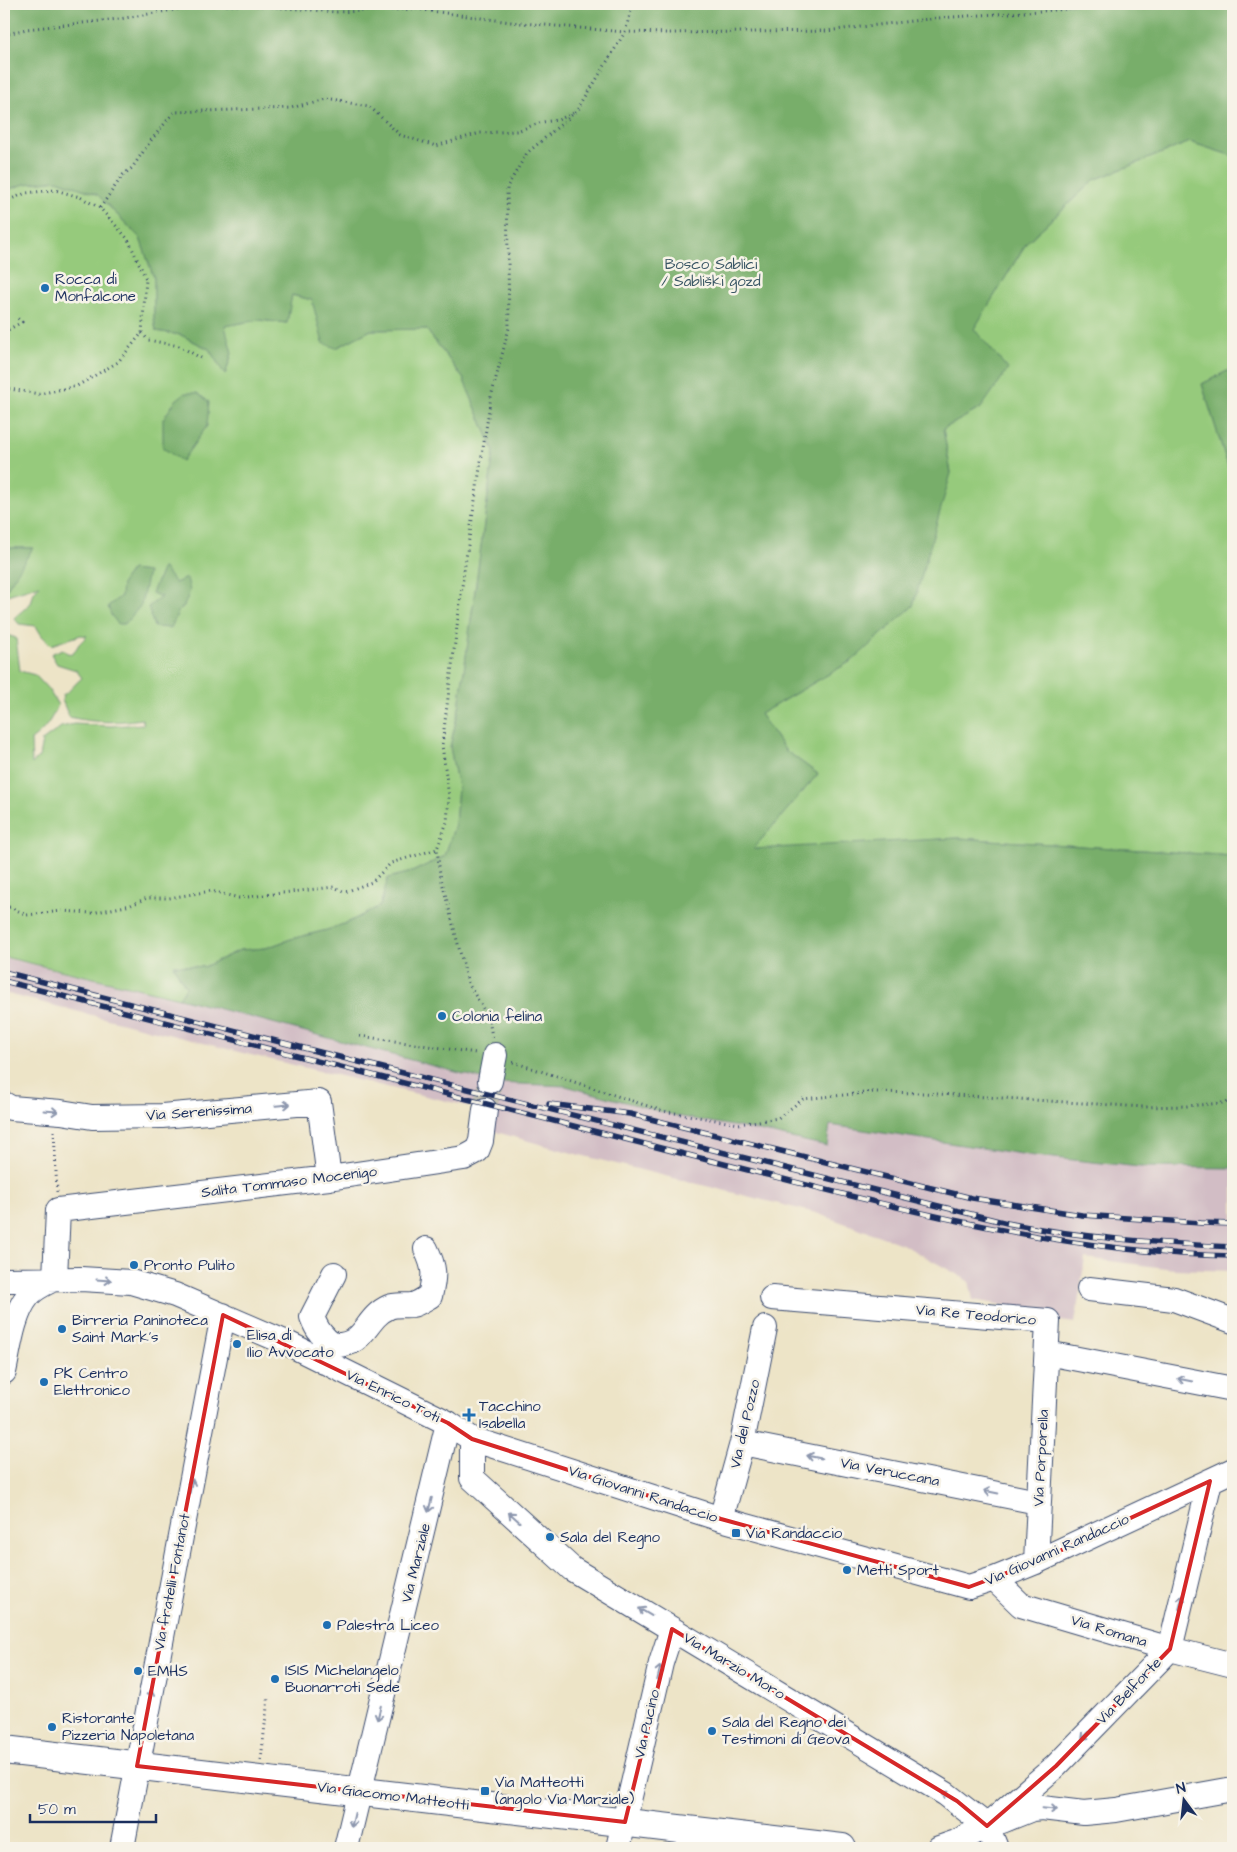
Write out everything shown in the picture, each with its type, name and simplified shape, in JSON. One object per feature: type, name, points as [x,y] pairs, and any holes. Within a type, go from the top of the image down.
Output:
[{"type":"main road","name":"Via Giacomo Matteotti","points":[[4,1750],[625,1822],[784,1845],[842,1848]]},
{"type":"street","points":[[490,1081],[495,1056]]},
{"type":"street","name":"Via Serenissima","points":[[4,1104],[11,1108],[61,1112],[92,1117],[162,1116],[319,1102],[329,1178]]},
{"type":"street","name":"Salita Tommaso Mocenigo","points":[[57,1200],[329,1178],[464,1158],[477,1151],[481,1141],[485,1110]]},
{"type":"street","points":[[4,1372],[8,1323],[28,1295],[56,1278],[57,1200]]},
{"type":"street","points":[[334,1274],[312,1317],[316,1328],[324,1339],[329,1354],[358,1339],[376,1316],[390,1307],[414,1305],[430,1296],[435,1277],[426,1249]]},
{"type":"street","name":"Via Enrico Toti","points":[[4,1280],[56,1278],[131,1282],[175,1295],[289,1344],[329,1354],[448,1423]]},
{"type":"street","points":[[1089,1289],[1174,1299],[1233,1321]]},
{"type":"street","name":"Via Re Teodorico","points":[[772,1298],[1048,1321],[1047,1353]]},
{"type":"street","name":"Via fratelli Fontanot","points":[[122,1848],[224,1315]]},
{"type":"street","name":"Via del Pozzo","points":[[721,1519],[742,1443],[765,1328]]},
{"type":"street","points":[[1047,1353],[1233,1389]]},
{"type":"street","name":"Via Porporella","points":[[1036,1562],[1047,1353]]},
{"type":"street","name":"Via Giovanni Randaccio","points":[[448,1423],[472,1440],[721,1519],[969,1587],[1036,1562],[1233,1470]]},
{"type":"street","name":"Via Marziale","points":[[346,1848],[448,1423]]},
{"type":"street","points":[[438,1471],[472,1478],[472,1440]]},
{"type":"street","name":"Via Veruccana","points":[[742,1443],[1038,1502]]},
{"type":"street","name":"Via Marzio Moro","points":[[472,1478],[572,1569],[946,1794],[987,1826],[996,1848]]},
{"type":"street","name":"Via Belforte","points":[[950,1846],[987,1826],[1056,1766],[1170,1649],[1210,1481]]},
{"type":"street","name":"Via Romana","points":[[994,1579],[1021,1605],[1170,1649],[1233,1665]]},
{"type":"street","name":"Via Pucino","points":[[618,1848],[661,1663],[672,1629]]},
{"type":"street","points":[[987,1826],[1037,1808],[1084,1813],[1116,1810],[1233,1789]]},
{"type":"path","points":[[495,1056],[489,1019],[468,982],[440,874],[437,850],[446,822],[448,797],[442,745],[464,570],[491,397],[508,328],[507,187],[526,153],[578,110],[625,32],[633,4]]},
{"type":"path","points":[[4,35],[26,29],[119,19],[197,6],[248,5],[336,12],[417,9],[510,22],[625,32],[826,31],[938,18],[1070,9],[1102,4]]},
{"type":"path","points":[[100,208],[122,176],[132,168],[174,112],[291,108],[324,99],[369,106],[400,135],[436,146],[480,133],[517,131],[542,122],[558,120],[578,110]]},
{"type":"path","points":[[4,202],[26,193],[55,190],[80,197],[100,208],[128,239],[146,279],[142,333],[118,362],[77,386],[39,394],[4,388]]},
{"type":"path","points":[[4,332],[22,322],[17,317]]},
{"type":"path","points":[[142,333],[148,340],[179,346],[201,358]]},
{"type":"path","points":[[4,908],[10,907],[27,916],[62,911],[92,913],[131,905],[147,898],[169,898],[211,891],[239,898],[334,887],[345,892],[372,882],[391,863],[437,850]]},
{"type":"path","points":[[360,1036],[495,1056],[663,1111],[739,1124],[778,1118],[803,1099],[874,1092],[923,1093],[1144,1107],[1233,1102]]},
{"type":"path","points":[[57,1200],[53,1127],[61,1112]]},
{"type":"path","points":[[259,1780],[268,1698]]},
{"type":"highlighted area","points":[[223,1315],[448,1423],[472,1439],[721,1519],[969,1587],[1036,1562],[1210,1481],[1170,1649],[1056,1766],[987,1826],[957,1801],[672,1629],[625,1822],[137,1766]]},
{"type":"shaded area","points":[[4,958],[179,998],[497,1083],[566,1086],[677,1116],[755,1130],[826,1146],[830,1125],[1035,1156],[1140,1167],[1233,1168],[1233,1271],[1174,1269],[1085,1258],[1075,1323],[1060,1321],[1051,1313],[973,1300],[969,1281],[902,1244],[816,1213],[576,1154],[489,1130],[485,1110],[247,1054],[4,993]]},
{"type":"green space","name":"Bosco Sablici / Sabliški gozd","points":[[4,4],[1233,4],[1233,156],[1190,142],[1094,180],[1027,242],[974,329],[1008,369],[981,408],[943,429],[951,473],[913,606],[853,660],[760,714],[785,750],[818,774],[753,849],[959,838],[1233,856],[1233,1168],[1140,1167],[1035,1156],[830,1125],[827,1146],[755,1130],[677,1116],[566,1086],[497,1083],[179,998],[186,987],[173,965],[204,967],[240,950],[266,948],[349,922],[380,906],[388,878],[412,872],[445,856],[455,824],[458,788],[450,747],[459,708],[494,451],[463,378],[426,329],[371,330],[336,348],[323,343],[312,300],[292,295],[287,323],[258,320],[225,326],[232,353],[225,375],[209,349],[181,335],[156,331],[154,318],[154,278],[140,238],[97,194],[57,180],[25,184],[4,191]]},
{"type":"green space","points":[[1190,142],[1233,156],[1233,368],[1202,384],[1233,482],[1233,856],[959,838],[752,850],[818,774],[785,750],[760,714],[853,660],[951,473],[943,429],[981,408],[973,330],[1027,242],[1094,180]]},
{"type":"green space","points":[[57,180],[97,194],[140,238],[154,278],[154,318],[156,331],[181,335],[209,349],[225,374],[232,353],[224,326],[258,320],[287,323],[291,295],[312,300],[336,348],[371,330],[426,329],[463,378],[494,451],[459,708],[450,747],[458,788],[455,824],[445,856],[412,872],[389,878],[380,906],[349,922],[266,948],[240,950],[204,967],[173,965],[186,987],[179,998],[4,957],[4,634],[16,638],[20,671],[35,675],[48,689],[58,705],[47,724],[31,740],[32,764],[39,757],[42,741],[61,727],[74,724],[110,726],[144,724],[142,719],[106,722],[69,717],[62,700],[63,695],[82,678],[76,670],[57,664],[51,654],[62,649],[67,653],[73,654],[87,636],[81,635],[51,645],[36,626],[19,624],[14,618],[31,603],[34,592],[40,585],[4,596],[5,590],[12,578],[32,548],[5,548],[4,545],[4,191],[25,184]]},
{"type":"green space","points":[[1233,368],[1233,482],[1202,384]]},
{"type":"green space","points":[[185,393],[197,393],[209,402],[207,426],[182,461],[163,448],[163,419],[176,400]]},
{"type":"green space","points":[[4,545],[5,548],[33,548],[4,593]]},
{"type":"green space","points":[[163,567],[175,583],[187,578],[190,591],[184,606],[178,612],[171,628],[154,627],[148,607],[161,597],[152,593]]},
{"type":"green space","points":[[131,570],[148,572],[141,605],[125,624],[118,624],[111,615],[108,606],[121,596],[122,583]]},
{"type":"tunnel","points":[[485,1110],[490,1081]]},
{"type":"railway","points":[[4,972],[1007,1223],[1091,1236],[1148,1242],[1233,1247]]},
{"type":"railway","points":[[4,981],[826,1190],[960,1221],[1028,1235],[1096,1245],[1164,1253],[1233,1256]]},
{"type":"railway","points":[[549,1104],[630,1114],[972,1198],[1082,1215],[1233,1224]]},
{"type":"place","name":"Rocca di Monfalcone","points":[[45,288]]},
{"type":"place","name":"Colonia felina","points":[[442,1016]]},
{"type":"place","name":"Pronto Pulito","points":[[134,1265]]},
{"type":"place","name":"Birreria Paninoteca Saint Mark's","points":[[62,1329]]},
{"type":"place","name":"Elisa di Ilio Avvocato","points":[[237,1344]]},
{"type":"place","name":"PK Centro Elettronico","points":[[44,1382]]},
{"type":"place","name":"Tacchino Isabella","points":[[469,1415]]},
{"type":"place","name":"Via Randaccio","points":[[736,1533]]},
{"type":"place","name":"Sala del Regno","points":[[550,1537]]},
{"type":"place","name":"Metti Sport","points":[[847,1570]]},
{"type":"place","name":"Palestra Liceo","points":[[327,1625]]},
{"type":"place","name":"EMHS","points":[[138,1671]]},
{"type":"place","name":"ISIS Michelangelo Buonarroti Sede","points":[[275,1679]]},
{"type":"place","name":"Ristorante Pizzeria Napoletana","points":[[52,1727]]},
{"type":"place","name":"Sala del Regno dei Testimoni di Geova","points":[[712,1731]]},
{"type":"place","name":"Via Matteotti (angolo Via Marziale)","points":[[485,1791]]}]
